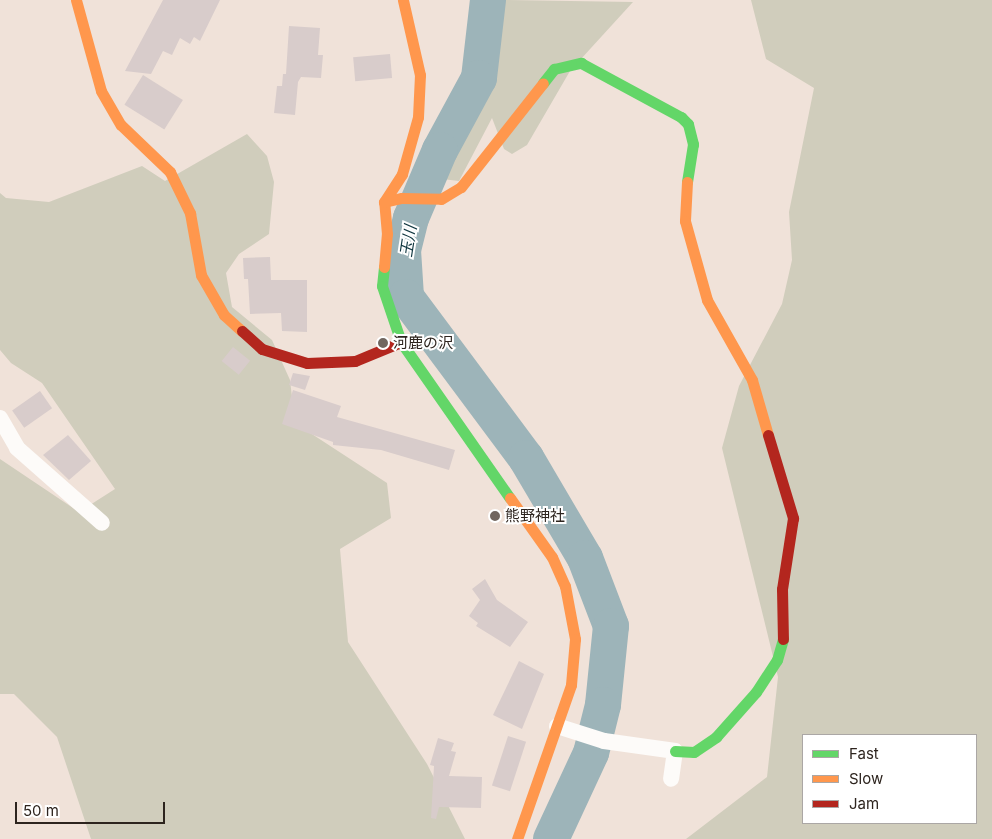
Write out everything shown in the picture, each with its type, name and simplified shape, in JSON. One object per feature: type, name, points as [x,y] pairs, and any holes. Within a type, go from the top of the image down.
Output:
[{"type":"street","points":[[76,0],[101,91],[120,125],[170,172],[190,213],[201,275],[224,316],[262,348],[307,363],[355,361],[401,342]]},
{"type":"street","points":[[403,0],[420,76],[418,117],[402,174],[384,202],[387,234],[382,286],[401,342],[552,557],[565,586],[575,639],[574,663],[557,726],[517,839]]},
{"type":"street","points":[[384,202],[402,198],[441,199],[461,187],[554,69],[572,62],[581,63],[681,117],[693,134],[683,204],[685,221],[707,300],[752,380],[793,518],[782,589],[783,638],[777,660],[756,692],[716,737],[694,752],[604,741],[557,726]]},
{"type":"street","points":[[0,418],[17,448],[102,523]]},
{"type":"street","points":[[671,779],[675,751]]},
{"type":"shaded area","points":[[505,0],[633,2],[570,71],[527,145],[512,154],[504,149],[492,118],[459,181],[442,179],[437,162],[471,101]]},
{"type":"shaded area","points":[[751,0],[992,0],[992,839],[686,839],[767,777],[778,677],[722,448],[739,386],[782,304],[792,260],[789,212],[814,88],[766,59]]},
{"type":"shaded area","points":[[247,134],[267,156],[274,182],[269,234],[239,254],[226,273],[232,307],[272,340],[290,380],[295,423],[387,483],[391,518],[340,549],[348,642],[427,764],[465,839],[91,839],[57,737],[14,694],[0,694],[0,459],[79,512],[115,489],[42,383],[11,363],[0,350],[0,193],[6,198],[49,202],[142,166],[165,181]]},
{"type":"building","points":[[163,0],[220,0],[200,41],[194,37],[190,44],[180,38],[172,55],[163,51],[151,74],[125,71]]},
{"type":"building","points":[[289,26],[320,28],[318,55],[323,55],[321,78],[301,77],[298,82],[295,115],[274,113],[277,86],[282,86],[283,74],[286,74]]},
{"type":"building","points":[[390,54],[392,78],[355,81],[353,57]]},
{"type":"building","points":[[143,75],[183,100],[164,130],[124,105]]},
{"type":"building","points":[[270,257],[271,280],[307,280],[307,332],[282,331],[281,313],[250,314],[248,279],[244,279],[243,258]]},
{"type":"building","points":[[233,347],[250,361],[239,375],[222,361]]},
{"type":"building","points":[[293,373],[310,376],[305,390],[289,385]]},
{"type":"building","points":[[293,390],[341,406],[337,417],[455,450],[449,470],[381,450],[333,445],[333,442],[282,424]]},
{"type":"building","points":[[40,391],[52,408],[24,428],[12,411]]},
{"type":"building","points":[[68,435],[91,461],[69,480],[43,455]]},
{"type":"building","points":[[485,579],[497,600],[528,622],[510,647],[476,626],[478,623],[469,616],[480,600],[472,589]]},
{"type":"building","points":[[519,661],[544,674],[522,729],[493,715]]},
{"type":"building","points":[[508,736],[526,742],[510,791],[492,785]]},
{"type":"building","points":[[438,738],[454,743],[451,751],[456,752],[449,776],[482,777],[481,808],[439,807],[436,819],[431,818],[434,766],[430,765]]},
{"type":"waterway","name":"玉川","points":[[488,0],[479,78],[440,150],[411,218],[403,250],[406,297],[526,458],[585,558],[611,626],[603,705],[591,753],[551,839]]},
{"type":"traffic: fast","points":[[543,83],[554,69],[581,63],[681,117],[688,124],[693,144],[687,182]]},
{"type":"traffic: fast","points":[[384,267],[382,286],[401,342],[510,498]]},
{"type":"traffic: fast","points":[[675,751],[694,752],[716,737],[756,692],[777,660],[783,639]]},
{"type":"traffic: slow","points":[[76,0],[101,91],[121,125],[170,172],[190,213],[201,275],[224,315],[242,331]]},
{"type":"traffic: slow","points":[[384,267],[387,234],[384,202],[402,174],[418,117],[420,75],[403,0]]},
{"type":"traffic: slow","points":[[384,202],[402,198],[441,199],[461,187],[543,83]]},
{"type":"traffic: slow","points":[[687,182],[685,221],[707,300],[752,380],[768,435]]},
{"type":"traffic: slow","points":[[510,498],[552,557],[565,586],[575,639],[571,685],[517,839]]},
{"type":"traffic: jam","points":[[242,331],[262,349],[307,363],[355,361],[401,342]]},
{"type":"traffic: jam","points":[[768,435],[793,518],[782,589],[783,639]]},
{"type":"place","name":"河鹿の沢","points":[[383,343]]},
{"type":"place","name":"熊野神社","points":[[495,516]]}]
